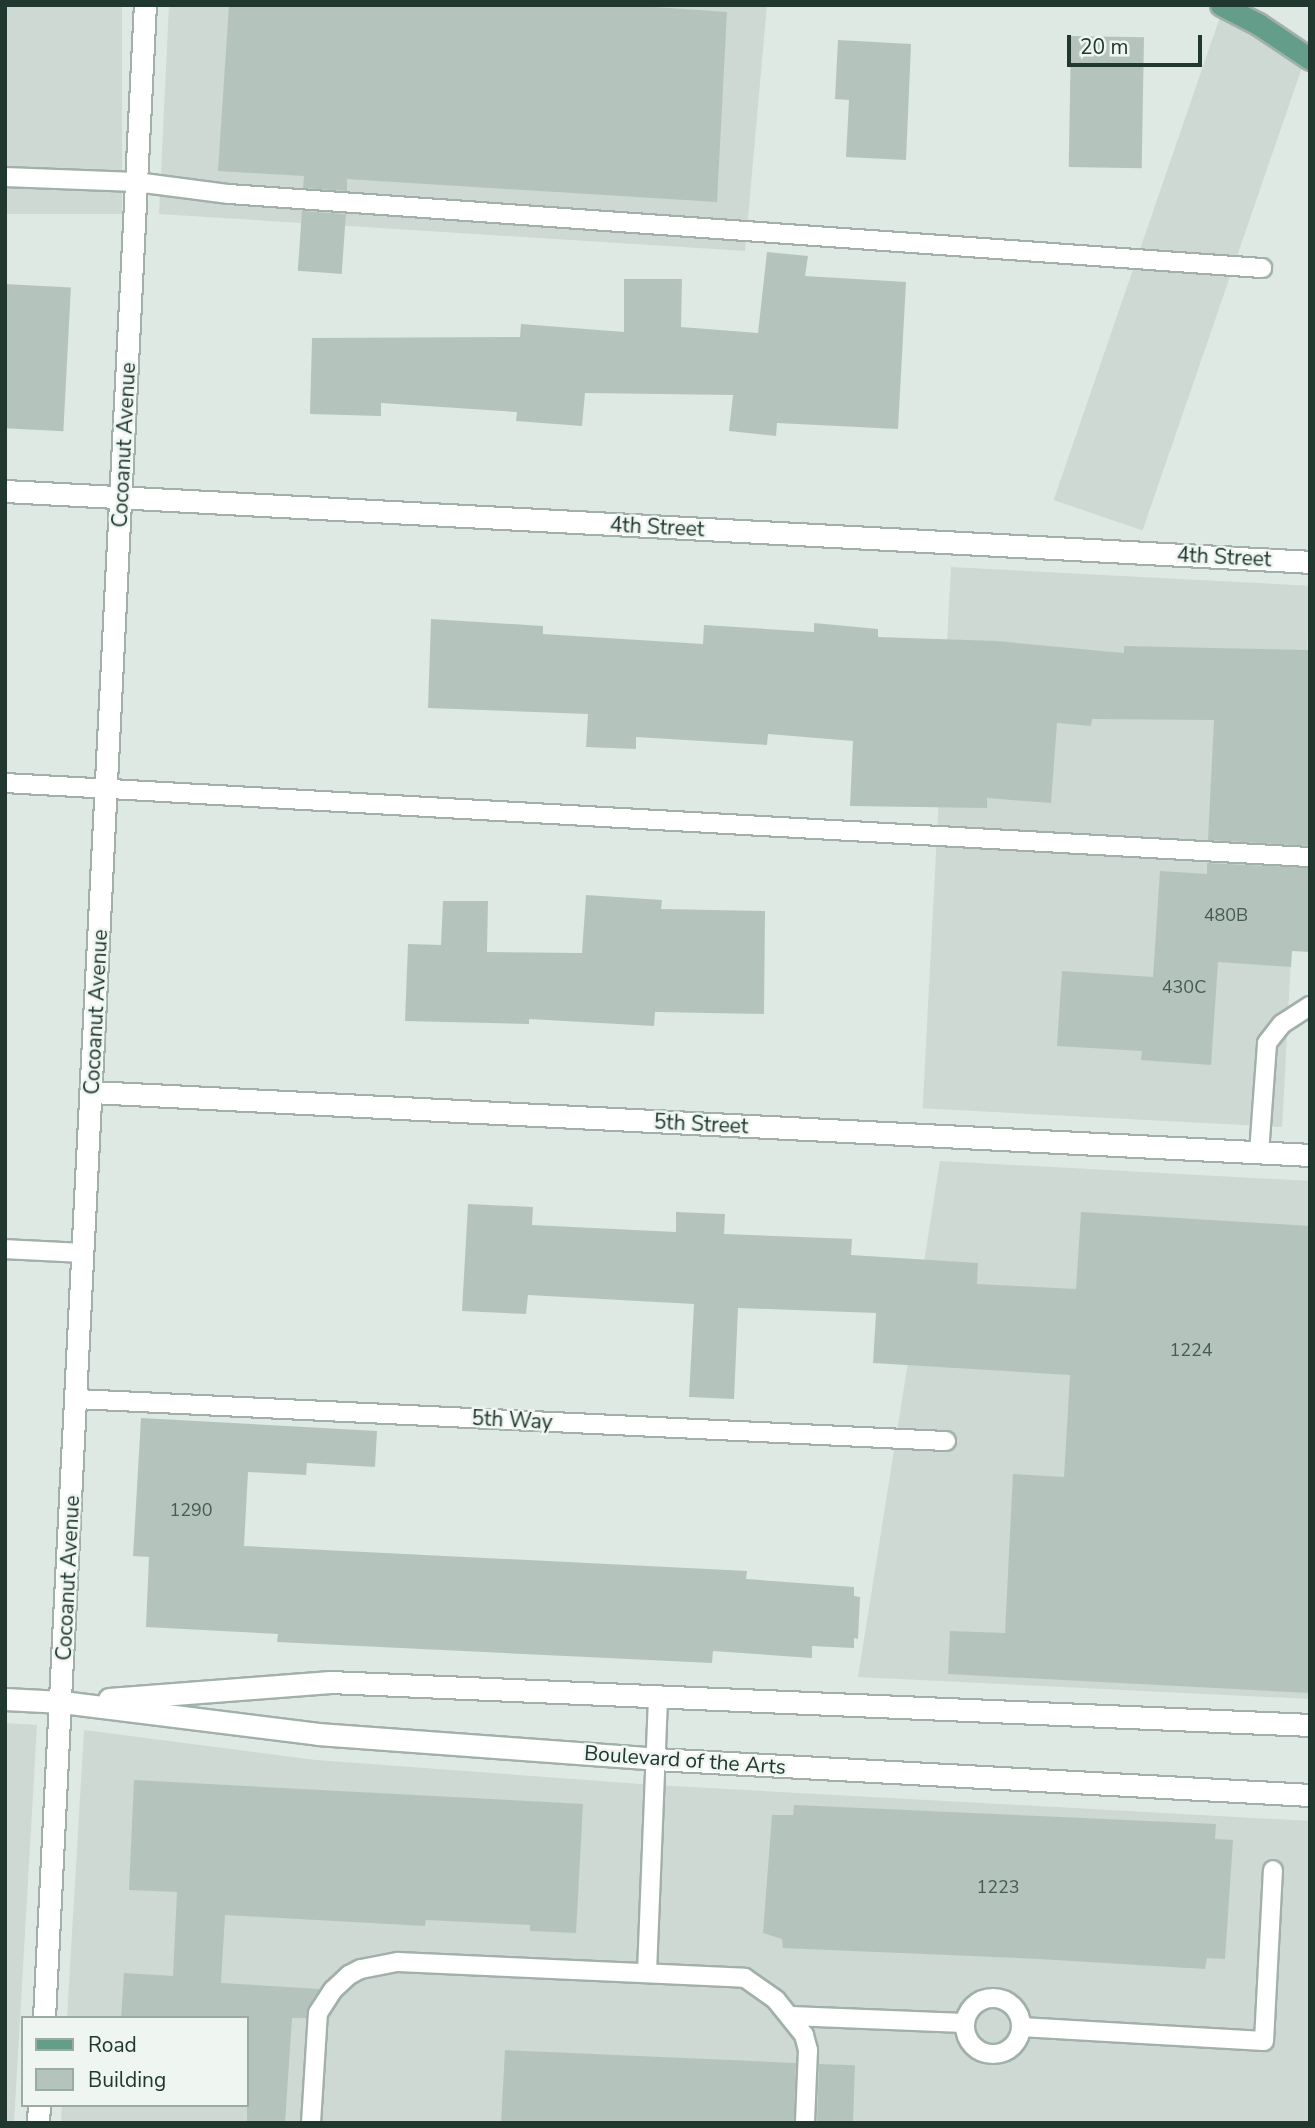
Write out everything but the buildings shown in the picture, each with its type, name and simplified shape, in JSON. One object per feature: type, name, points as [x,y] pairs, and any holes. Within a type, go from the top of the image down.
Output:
[{"type":"main road","points":[[1221,5],[1258,24],[1310,59]]},
{"type":"street","name":"Cocoanut Avenue","points":[[44,2016],[62,1702],[145,5]]},
{"type":"street","name":"4th Street","points":[[5,491],[1310,562]]},
{"type":"street","name":"5th Street","points":[[92,1092],[1310,1155]]},
{"type":"street","name":"Boulevard of the Arts","points":[[62,1702],[330,1682],[1310,1725]]},
{"type":"street","name":"Boulevard of the Arts","points":[[5,1699],[62,1702],[317,1734],[656,1759],[1310,1795]]},
{"type":"lane","points":[[5,177],[136,182],[229,194],[1262,268]]},
{"type":"lane","points":[[5,783],[1310,857]]},
{"type":"lane","points":[[1259,1153],[1266,1043],[1282,1024],[1310,1006]]},
{"type":"lane","points":[[5,1249],[84,1253]]},
{"type":"lane","name":"5th Way","points":[[77,1399],[946,1441]]},
{"type":"lane","points":[[647,1972],[658,1695]]},
{"type":"lane","points":[[1021,2026],[1264,2041],[1273,1870]]},
{"type":"lane","points":[[311,2123],[318,2013],[339,1983],[361,1969],[398,1962],[745,1978],[769,1993],[791,2016],[804,2035],[808,2050],[805,2123]]},
{"type":"lane","points":[[989,1998],[1008,2002],[1015,2008],[1021,2026],[1015,2043],[1000,2054],[991,2055],[982,2053],[968,2041],[964,2024],[972,2006],[989,1998]]},
{"type":"lane","points":[[791,2016],[964,2024]]},
{"type":"shaded area","points":[[5,5],[122,5],[122,214],[5,214]]},
{"type":"shaded area","points":[[169,5],[767,5],[745,251],[159,214]]},
{"type":"shaded area","points":[[1221,14],[1310,45],[1143,531],[1054,500]]},
{"type":"shaded area","points":[[951,567],[1310,586],[1282,1127],[923,1108]]},
{"type":"shaded area","points":[[940,1161],[1310,1181],[1310,1699],[858,1677]]},
{"type":"shaded area","points":[[5,1723],[37,1725],[14,2123],[5,2123]]},
{"type":"shaded area","points":[[84,1730],[316,1760],[654,1785],[1310,1821],[1310,2123],[61,2123],[62,2107],[248,2107],[248,2016],[67,2016]]}]
